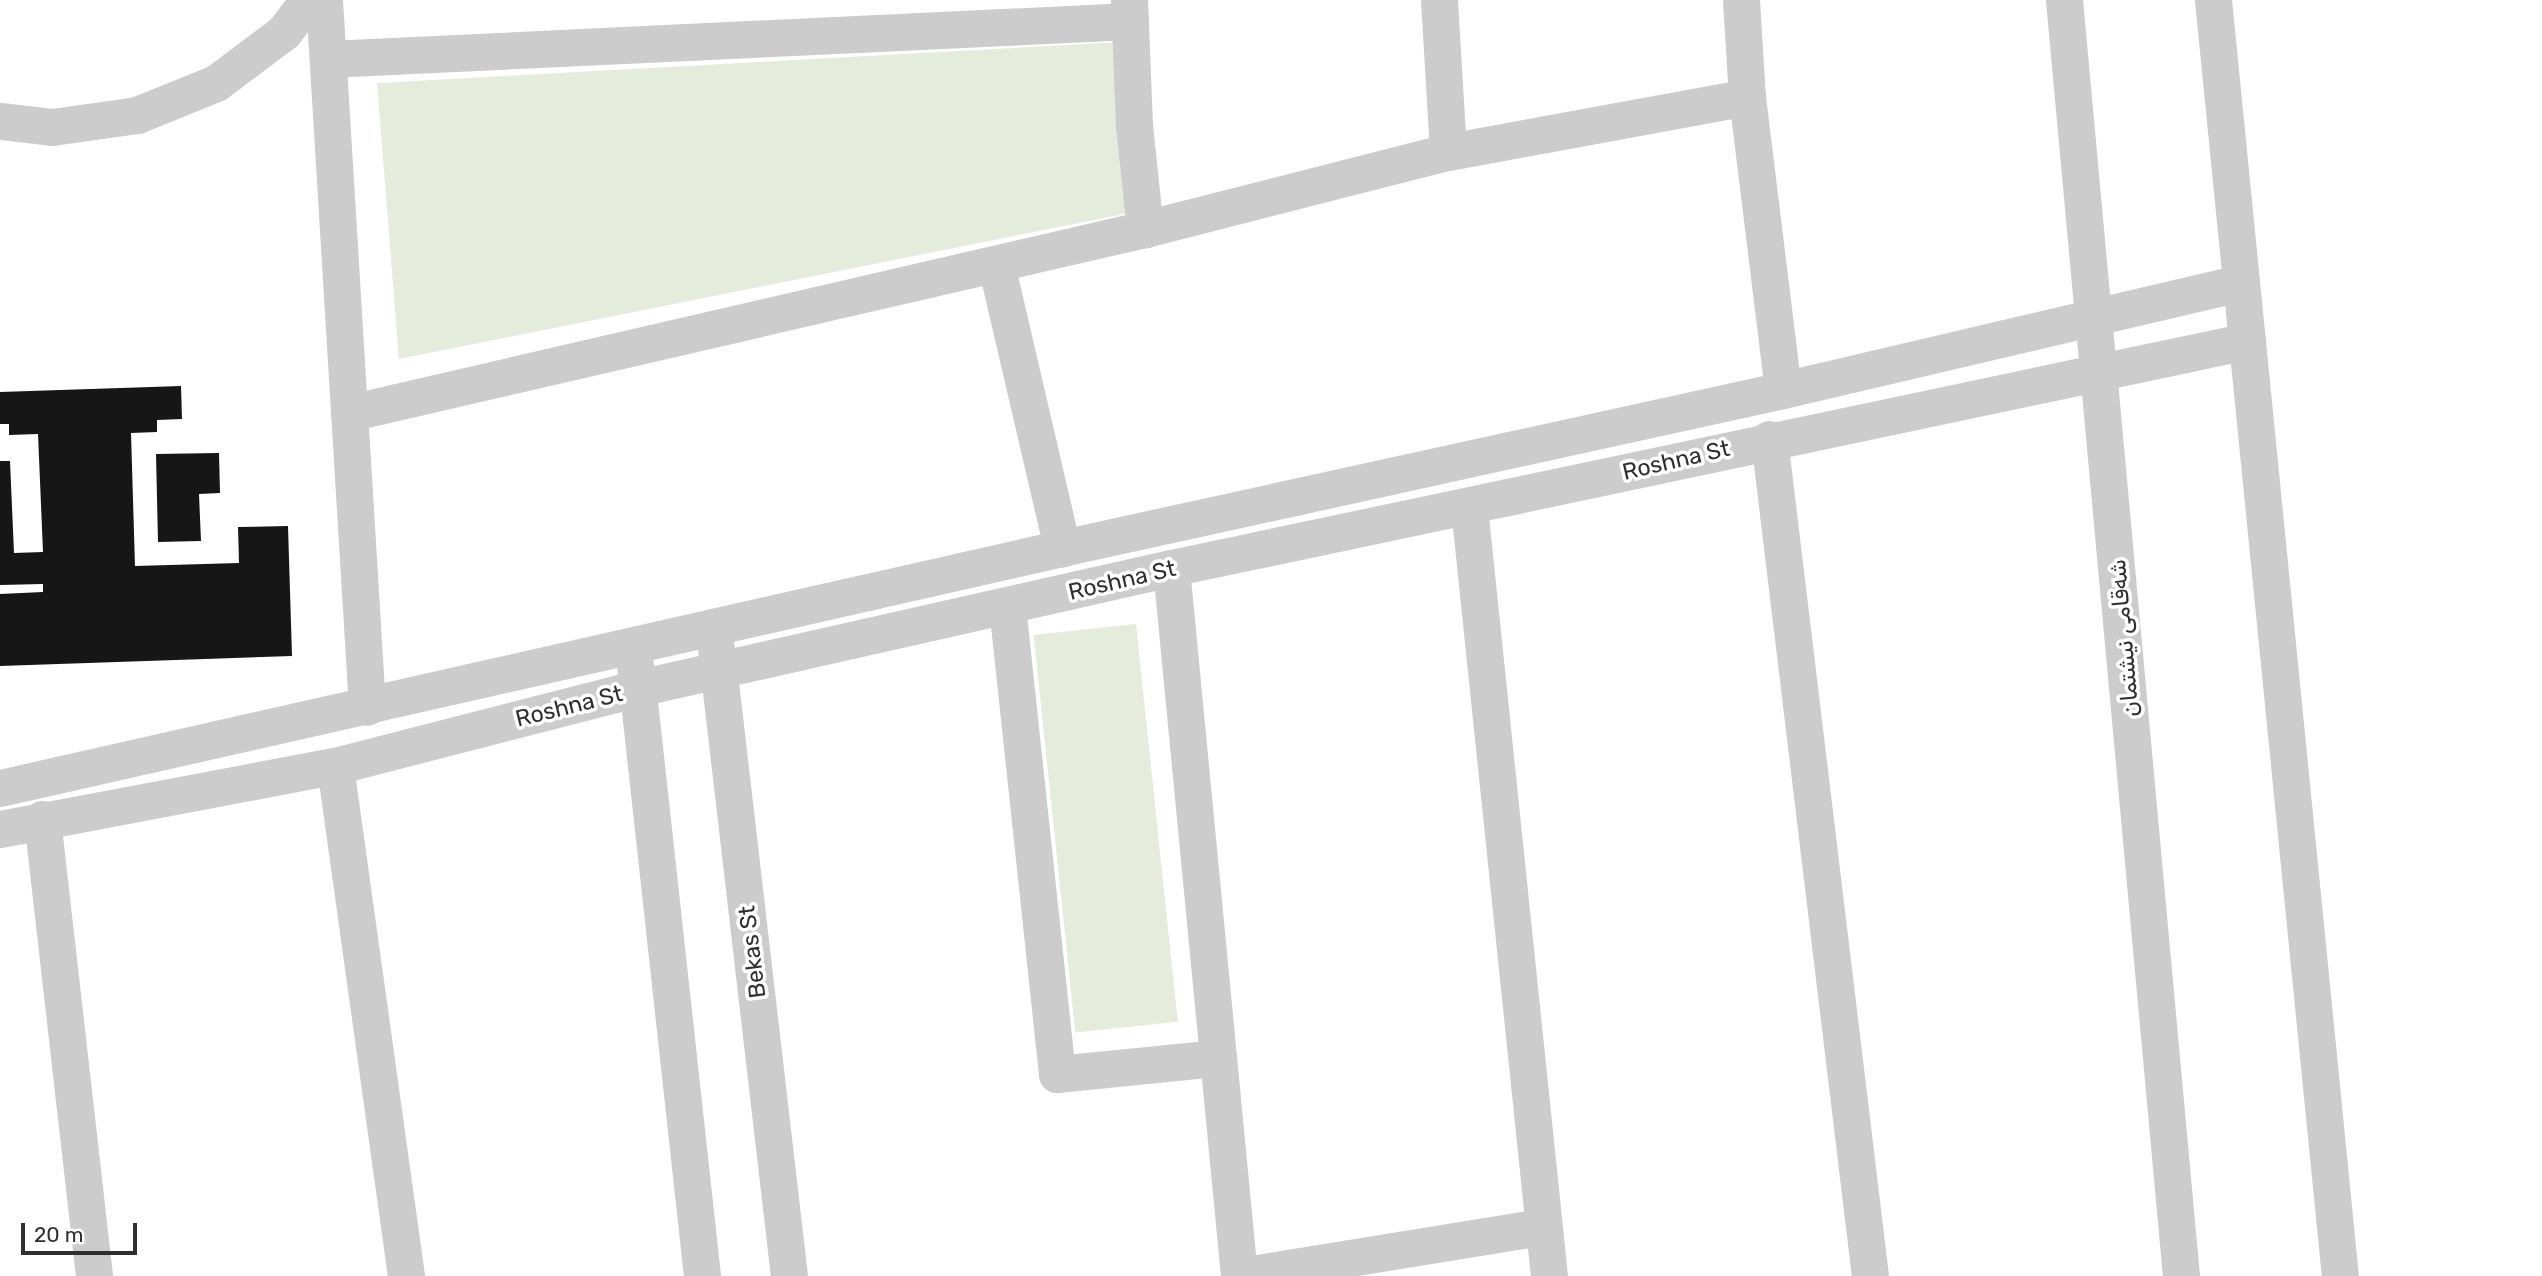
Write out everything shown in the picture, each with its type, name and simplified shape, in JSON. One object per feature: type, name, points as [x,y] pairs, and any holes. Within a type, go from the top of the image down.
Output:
[{"type":"street","points":[[0,121],[52,127],[137,116],[216,83],[284,32],[307,0]]},
{"type":"street","points":[[324,0],[367,707]]},
{"type":"street","points":[[1439,0],[1448,152]]},
{"type":"street","points":[[1741,0],[1747,97],[1783,390]]},
{"type":"street","name":"شەقامی نیشتمان","points":[[2064,0],[2181,1276]]},
{"type":"street","points":[[2213,0],[2340,1276]]},
{"type":"street","points":[[328,59],[1129,10],[1134,125],[1145,229]]},
{"type":"street","points":[[349,413],[1145,229],[1448,152],[1747,97]]},
{"type":"street","points":[[996,264],[1062,548]]},
{"type":"street","name":"Roshna St","points":[[0,788],[1062,548],[1783,390],[2240,283]]},
{"type":"street","name":"Roshna St","points":[[0,829],[335,766],[639,688],[1171,568],[1469,507],[1769,439],[2247,341]]},
{"type":"street","points":[[1769,439],[1870,1276]]},
{"type":"street","points":[[1469,507],[1549,1276]]},
{"type":"street","points":[[1171,568],[1239,1276],[1543,1227]]},
{"type":"street","points":[[1007,606],[1058,1074],[1219,1058]]},
{"type":"street","name":"Bekas St","points":[[714,628],[789,1276]]},
{"type":"street","points":[[633,646],[702,1276]]},
{"type":"street","points":[[335,766],[406,1276]]},
{"type":"street","points":[[42,820],[94,1276]]},
{"type":"green space","points":[[1122,42],[1129,213],[399,359],[377,83]]},
{"type":"green space","points":[[1136,624],[1178,1022],[1075,1033],[1034,635]]},
{"type":"building","points":[[181,386],[182,419],[157,420],[157,432],[131,433],[135,566],[239,563],[238,527],[288,526],[292,656],[0,666],[0,594],[43,592],[43,584],[0,585],[0,461],[10,461],[14,553],[43,552],[38,434],[9,435],[9,424],[0,424],[0,392]]},
{"type":"building","points":[[219,453],[220,493],[199,494],[201,541],[158,542],[156,454]]}]
